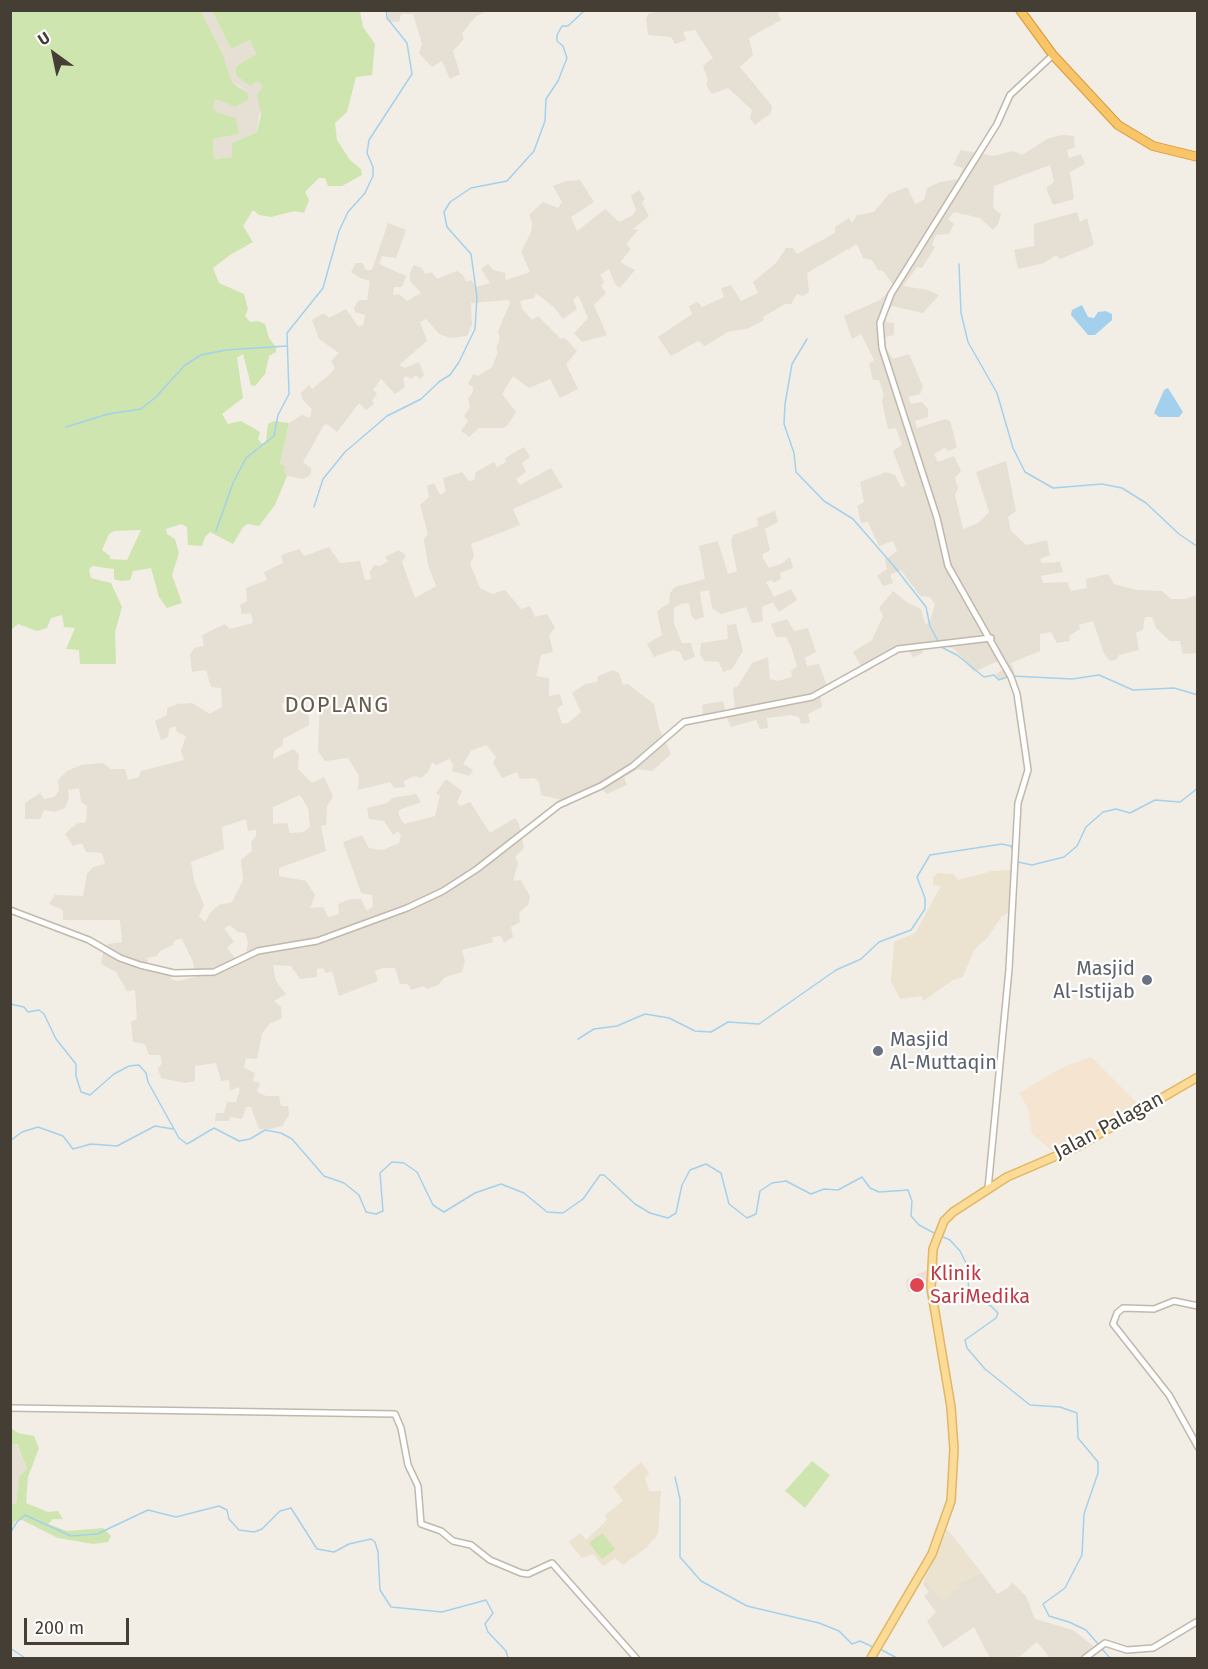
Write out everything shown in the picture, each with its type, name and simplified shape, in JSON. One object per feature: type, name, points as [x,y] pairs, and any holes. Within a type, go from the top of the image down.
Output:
[{"type":"highway","points":[[1020,10],[1053,56],[1125,131],[1153,146],[1197,155]]},
{"type":"highway","points":[[1026,10],[1056,53],[1118,119],[1155,142],[1197,155]]},
{"type":"main road","name":"Jalan Palagan","points":[[871,1659],[932,1554],[951,1501],[954,1449],[951,1407],[931,1288],[933,1249],[944,1221],[953,1212],[1018,1170],[1077,1147],[1197,1077]]},
{"type":"street","points":[[988,1189],[1003,1037],[1018,803],[1028,770],[1017,694],[1011,676],[991,638],[948,566],[937,518],[882,348],[880,320],[891,294],[996,124],[1010,95],[1053,56]]},
{"type":"street","points":[[10,910],[88,940],[120,958],[140,965],[174,973],[214,972],[258,951],[317,941],[407,908],[443,891],[477,869],[560,805],[601,786],[633,766],[683,723],[812,698],[855,676],[891,652],[991,638]]},
{"type":"street","points":[[1197,1306],[1174,1301],[1154,1308],[1123,1308],[1117,1313],[1113,1324],[1165,1389],[1197,1447]]},
{"type":"street","points":[[10,1408],[395,1414],[401,1428],[408,1465],[418,1486],[421,1524],[441,1531],[458,1543],[471,1545],[490,1560],[521,1573],[528,1574],[552,1563],[636,1659]]},
{"type":"street","points":[[1084,1659],[1102,1644],[1127,1650],[1152,1648],[1197,1621]]},
{"type":"shaded area","points":[[387,10],[487,11],[475,17],[462,33],[464,39],[453,51],[460,74],[450,79],[442,61],[432,67],[419,53],[422,44],[413,14],[401,14],[399,22],[389,22]]},
{"type":"shaded area","points":[[201,11],[212,11],[231,49],[250,40],[256,54],[236,66],[250,86],[257,81],[263,87],[257,132],[232,143],[232,157],[214,159],[213,139],[239,134],[236,118],[219,113],[213,108],[215,99],[235,107],[241,87],[232,82],[223,55]]},
{"type":"shaded area","points":[[777,11],[781,20],[749,38],[753,55],[740,67],[772,106],[771,113],[755,125],[750,118],[752,110],[728,88],[712,94],[706,85],[708,80],[703,66],[713,58],[695,30],[683,32],[686,40],[675,44],[671,37],[648,35],[646,19],[649,13]]},
{"type":"shaded area","points":[[1062,135],[1074,136],[1075,147],[1067,150],[1069,158],[1081,154],[1085,164],[1070,172],[1074,199],[1053,205],[1046,188],[1054,182],[1050,165],[994,186],[993,208],[1001,214],[993,230],[980,218],[954,212],[948,219],[954,224],[949,234],[936,235],[932,245],[935,247],[922,268],[917,267],[903,286],[928,290],[939,295],[923,313],[892,306],[886,315],[886,322],[894,323],[894,335],[886,337],[886,348],[893,359],[909,354],[923,387],[920,394],[908,397],[911,404],[922,402],[928,409],[928,417],[915,421],[917,428],[945,419],[950,421],[957,447],[949,451],[944,448],[934,454],[938,462],[954,456],[961,471],[955,478],[958,489],[955,494],[963,529],[978,523],[989,512],[976,472],[1006,461],[1016,511],[1008,517],[1011,531],[1026,545],[1047,540],[1050,555],[1040,559],[1042,563],[1060,562],[1063,572],[1041,576],[1043,583],[1067,582],[1071,591],[1087,588],[1086,579],[1108,574],[1114,584],[1137,590],[1162,591],[1171,599],[1185,599],[1197,595],[1197,653],[1183,654],[1180,641],[1170,641],[1156,628],[1152,617],[1145,617],[1143,629],[1136,633],[1139,650],[1119,655],[1117,659],[1110,661],[1104,654],[1093,621],[1079,625],[1080,629],[1069,636],[1070,641],[1057,643],[1051,632],[1040,634],[1040,651],[1011,663],[1015,673],[999,680],[996,674],[1004,669],[1000,660],[974,672],[954,649],[944,646],[922,649],[923,653],[913,657],[909,651],[899,651],[865,673],[853,652],[872,640],[883,616],[879,608],[893,591],[908,603],[921,609],[925,624],[930,622],[935,604],[930,597],[920,596],[901,570],[890,575],[893,583],[883,586],[877,576],[887,569],[885,560],[897,551],[893,541],[879,546],[868,522],[861,523],[857,506],[864,502],[860,482],[886,472],[895,475],[901,487],[906,485],[893,451],[902,445],[896,428],[888,429],[882,401],[884,395],[879,380],[873,380],[869,364],[874,360],[861,334],[852,339],[844,316],[880,300],[894,286],[883,271],[878,270],[872,260],[863,258],[857,244],[807,273],[809,292],[803,296],[797,294],[791,304],[785,304],[749,328],[728,332],[705,346],[698,341],[671,356],[658,337],[692,314],[689,306],[698,302],[702,307],[724,297],[721,288],[731,285],[741,301],[758,293],[753,282],[776,263],[786,248],[793,248],[797,254],[835,233],[835,227],[849,218],[852,223],[857,215],[874,212],[889,194],[907,187],[915,204],[924,200],[927,188],[940,182],[958,179],[963,168],[953,165],[961,150],[994,156],[1013,151],[1022,155],[1047,139]]},
{"type":"shaded area","points":[[580,180],[594,202],[571,217],[577,231],[605,209],[619,222],[633,215],[636,210],[631,196],[639,190],[645,199],[642,203],[649,216],[633,229],[638,230],[626,244],[631,249],[620,262],[635,270],[620,288],[615,284],[609,269],[600,275],[604,282],[601,286],[606,293],[594,305],[607,335],[582,342],[574,333],[588,318],[578,295],[573,300],[577,309],[563,319],[554,307],[536,293],[534,298],[520,301],[522,309],[532,320],[538,316],[577,351],[566,364],[578,389],[560,398],[550,379],[529,388],[513,376],[502,394],[516,412],[508,425],[503,428],[479,428],[469,437],[461,431],[468,421],[464,416],[470,407],[468,399],[473,392],[473,387],[468,384],[473,374],[478,376],[492,367],[498,352],[496,349],[500,338],[498,331],[510,303],[508,300],[471,303],[472,325],[467,336],[450,338],[439,334],[426,319],[420,322],[427,341],[399,365],[405,368],[419,362],[424,375],[420,379],[416,375],[411,379],[406,376],[403,379],[405,387],[395,394],[381,379],[373,390],[377,394],[372,401],[374,404],[366,410],[359,403],[337,432],[327,424],[324,425],[303,462],[311,468],[311,474],[304,479],[287,476],[280,465],[289,423],[302,415],[310,418],[312,409],[302,399],[301,393],[309,385],[312,389],[328,376],[335,368],[331,361],[339,353],[319,339],[312,320],[324,313],[329,318],[346,309],[358,326],[363,325],[365,315],[355,312],[354,308],[359,300],[367,300],[370,281],[351,272],[356,263],[362,263],[366,270],[372,270],[388,223],[406,230],[396,258],[382,256],[379,264],[406,276],[402,287],[394,287],[393,295],[399,294],[407,301],[421,293],[410,281],[410,273],[414,265],[422,268],[425,274],[432,272],[437,279],[457,271],[463,275],[466,282],[471,280],[477,287],[490,283],[481,269],[488,264],[493,270],[505,273],[506,280],[530,272],[521,252],[531,232],[532,222],[529,215],[543,202],[558,208],[562,202],[553,186],[566,181]]},
{"type":"shaded area","points":[[1077,212],[1080,222],[1087,218],[1094,245],[1060,259],[1056,255],[1044,263],[1018,269],[1014,250],[1034,246],[1034,224]]},
{"type":"shaded area","points":[[524,447],[530,457],[522,463],[526,472],[516,479],[520,485],[551,468],[563,487],[513,509],[520,525],[471,544],[474,556],[470,564],[480,588],[492,594],[505,590],[521,609],[530,606],[535,617],[547,614],[555,628],[549,635],[553,652],[541,655],[536,676],[549,678],[549,696],[560,694],[563,705],[557,708],[562,724],[568,723],[581,712],[572,693],[585,684],[597,682],[598,676],[613,670],[619,673],[623,685],[628,684],[654,704],[659,728],[671,754],[652,771],[638,769],[624,777],[627,785],[607,794],[601,788],[571,802],[541,795],[539,782],[534,778],[520,779],[517,772],[502,778],[493,763],[496,757],[486,745],[471,751],[463,764],[473,770],[469,776],[452,771],[453,764],[449,759],[436,765],[432,762],[428,772],[421,778],[414,776],[404,781],[405,787],[394,788],[390,782],[358,790],[359,776],[348,758],[325,761],[318,751],[320,699],[282,703],[282,709],[291,712],[305,709],[309,716],[309,725],[283,739],[283,745],[274,751],[273,759],[293,749],[299,754],[298,769],[312,783],[324,777],[333,796],[327,807],[326,825],[321,826],[326,851],[279,868],[279,876],[306,881],[315,895],[310,908],[323,907],[328,917],[339,914],[338,904],[350,899],[361,899],[367,911],[373,906],[372,895],[361,893],[343,842],[362,835],[369,848],[382,850],[399,843],[401,836],[398,831],[393,835],[384,821],[369,819],[367,808],[387,803],[392,798],[416,794],[421,802],[399,810],[399,816],[404,824],[435,816],[440,796],[436,793],[446,779],[462,791],[457,802],[460,806],[470,802],[490,833],[515,818],[519,824],[524,848],[515,857],[518,863],[513,881],[521,880],[530,897],[528,905],[519,913],[520,922],[511,927],[513,937],[504,943],[501,936],[492,937],[493,942],[462,950],[465,961],[462,972],[445,977],[438,985],[427,989],[424,986],[411,990],[408,984],[400,984],[395,968],[383,968],[375,971],[378,981],[339,996],[332,971],[326,973],[323,968],[317,969],[317,977],[300,979],[291,966],[273,965],[276,981],[286,994],[274,1001],[281,1007],[282,1018],[269,1024],[262,1034],[257,1059],[246,1058],[244,1068],[255,1073],[253,1081],[260,1083],[257,1092],[266,1096],[279,1096],[281,1106],[288,1106],[289,1115],[282,1126],[270,1129],[259,1129],[251,1107],[246,1107],[242,1119],[230,1117],[229,1121],[215,1121],[216,1113],[224,1113],[227,1102],[236,1102],[240,1089],[238,1087],[230,1091],[229,1080],[221,1081],[216,1063],[195,1066],[195,1081],[185,1083],[161,1078],[158,1069],[162,1063],[160,1055],[149,1055],[145,1044],[133,1042],[131,1022],[137,1019],[135,990],[127,991],[116,972],[101,964],[108,944],[122,942],[120,920],[63,920],[63,910],[49,904],[55,895],[83,896],[87,874],[93,867],[105,864],[102,853],[86,852],[82,843],[73,846],[65,834],[76,824],[86,822],[87,806],[81,802],[79,788],[68,790],[69,798],[65,808],[54,812],[44,810],[40,819],[25,819],[25,803],[40,793],[44,799],[54,797],[59,791],[58,780],[67,771],[81,765],[103,763],[111,769],[125,769],[128,780],[139,777],[141,771],[184,760],[181,751],[186,736],[177,732],[175,726],[169,729],[168,737],[161,740],[155,721],[167,715],[167,708],[178,704],[192,703],[210,714],[222,707],[221,688],[211,687],[206,670],[192,672],[190,655],[194,648],[204,646],[202,635],[225,624],[230,629],[253,623],[251,613],[242,614],[240,605],[247,601],[246,588],[267,580],[264,572],[283,563],[281,555],[299,549],[304,556],[329,547],[340,563],[360,561],[365,580],[371,579],[370,572],[374,565],[380,566],[388,561],[385,557],[399,550],[406,556],[402,562],[415,598],[436,586],[428,565],[424,539],[428,534],[420,505],[429,497],[427,486],[434,483],[440,495],[446,491],[443,478],[462,472],[469,481],[474,480],[476,472],[494,462],[497,467],[506,462],[505,458]],"holes":[[[300,795],[308,808],[310,827],[304,832],[290,833],[287,823],[273,824],[273,807]],[[246,819],[248,831],[256,830],[256,836],[251,842],[252,851],[241,860],[243,880],[232,902],[219,905],[210,913],[205,922],[199,916],[204,905],[194,881],[191,862],[224,849],[222,827]],[[230,925],[238,932],[245,933],[248,942],[246,955],[236,959],[227,948],[234,941],[224,929]],[[182,939],[193,962],[196,977],[178,981],[171,979],[172,970],[148,964],[147,958],[157,956],[160,951],[173,945],[175,940]]]},
{"type":"shaded area","points":[[775,511],[778,522],[765,529],[770,550],[763,554],[763,558],[769,568],[781,564],[790,557],[793,568],[780,573],[781,579],[773,583],[772,580],[766,582],[774,597],[791,589],[797,600],[779,612],[773,602],[762,607],[763,621],[752,623],[746,607],[721,614],[712,608],[709,590],[700,592],[704,617],[695,620],[691,615],[689,603],[674,608],[674,624],[682,643],[691,643],[695,657],[684,661],[680,652],[673,650],[654,657],[647,644],[662,635],[657,611],[669,603],[670,593],[675,587],[705,579],[699,546],[718,541],[728,574],[737,571],[731,541],[733,535],[758,526],[757,518]]},
{"type":"shaded area","points":[[787,619],[794,631],[808,628],[816,652],[805,658],[807,666],[819,664],[827,686],[820,691],[822,707],[808,714],[810,723],[801,724],[799,717],[791,715],[767,718],[768,728],[760,729],[756,720],[731,727],[727,718],[704,722],[702,705],[723,701],[726,713],[735,710],[733,688],[738,686],[752,663],[768,657],[770,679],[778,681],[792,677],[791,671],[797,666],[791,646],[786,637],[776,637],[771,624]]},
{"type":"shaded area","points":[[736,624],[743,651],[732,669],[723,672],[719,662],[704,661],[700,654],[701,643],[728,639],[727,625]]},
{"type":"shaded area","points":[[1012,870],[1008,913],[1001,917],[987,938],[974,950],[963,977],[953,980],[923,1001],[921,996],[900,999],[891,981],[894,942],[915,933],[941,886],[933,885],[933,877],[938,873],[953,874],[958,880],[992,871]]},
{"type":"shaded area","points":[[1091,1057],[1139,1105],[1055,1153],[1032,1134],[1028,1108],[1019,1093],[1061,1068]]},
{"type":"shaded area","name":"Klinik SariMedika","points":[[927,1270],[927,1289],[908,1292],[906,1280]]},
{"type":"shaded area","points":[[16,1444],[27,1469],[19,1476],[16,1504],[11,1503],[10,1445]]},
{"type":"shaded area","points":[[641,1462],[649,1473],[645,1478],[649,1491],[661,1491],[658,1534],[646,1548],[623,1565],[615,1558],[603,1566],[593,1554],[582,1558],[569,1542],[580,1533],[586,1540],[607,1520],[605,1515],[623,1501],[613,1487]]},
{"type":"shaded area","points":[[947,1529],[982,1573],[958,1583],[961,1588],[942,1601],[924,1580]]},
{"type":"shaded area","points":[[982,1573],[997,1594],[1008,1588],[1012,1582],[1026,1596],[1035,1619],[1073,1630],[1093,1646],[1081,1658],[1050,1658],[1037,1642],[1018,1658],[990,1658],[974,1627],[943,1648],[927,1621],[936,1612],[924,1596],[929,1592],[923,1584],[925,1581],[943,1601],[958,1583]]},
{"type":"green space","points":[[11,10],[201,11],[223,55],[232,82],[248,94],[248,100],[235,107],[215,99],[213,108],[219,113],[236,118],[239,134],[213,139],[214,159],[232,157],[232,143],[257,132],[261,115],[257,95],[263,87],[257,81],[250,86],[236,75],[236,66],[256,54],[250,40],[231,49],[212,11],[360,11],[363,27],[375,44],[372,75],[356,77],[347,112],[335,123],[337,140],[350,160],[361,169],[362,175],[342,186],[328,186],[325,178],[319,178],[305,192],[309,200],[304,213],[295,211],[271,217],[259,215],[253,210],[243,226],[253,242],[213,268],[219,283],[244,294],[248,309],[245,316],[250,322],[258,321],[265,324],[269,338],[276,347],[276,352],[269,356],[265,374],[255,386],[251,385],[243,354],[237,358],[243,398],[222,414],[228,424],[241,421],[260,432],[258,439],[262,444],[266,441],[268,424],[274,421],[289,423],[280,464],[285,466],[284,471],[287,476],[275,505],[259,526],[248,524],[243,527],[233,544],[210,532],[205,537],[202,546],[188,545],[187,527],[181,524],[166,529],[167,534],[175,539],[179,553],[172,575],[182,603],[167,608],[159,597],[151,568],[133,571],[130,580],[121,581],[114,579],[114,569],[92,566],[89,570],[91,578],[111,583],[122,607],[115,632],[116,664],[80,664],[79,650],[66,649],[75,628],[64,627],[62,615],[51,618],[47,628],[37,631],[18,624],[11,630]],"holes":[[[141,530],[127,560],[110,559],[110,556],[102,550],[109,534],[114,531]]]},
{"type":"green space","points":[[11,1428],[18,1433],[34,1436],[39,1448],[28,1477],[26,1503],[48,1512],[58,1511],[63,1519],[53,1519],[48,1524],[67,1531],[103,1528],[111,1536],[108,1542],[93,1544],[58,1538],[22,1520],[15,1521],[11,1529],[11,1503],[16,1504],[19,1476],[27,1469],[17,1444],[11,1445]]},
{"type":"green space","points":[[812,1461],[830,1475],[805,1508],[785,1491]]},
{"type":"green space","points":[[602,1533],[615,1549],[602,1559],[589,1543]]},
{"type":"water","points":[[1082,305],[1088,317],[1094,318],[1098,312],[1106,311],[1112,314],[1112,320],[1095,335],[1088,335],[1071,315],[1072,310]]},
{"type":"water","points":[[1168,388],[1183,412],[1179,417],[1159,417],[1154,413],[1164,390]]},
{"type":"waterway","points":[[216,531],[233,483],[246,458],[274,436],[278,415],[289,394],[287,333],[323,288],[339,231],[348,212],[365,193],[373,176],[373,167],[367,153],[369,140],[412,74],[407,43],[387,18],[386,10]]},
{"type":"waterway","points":[[314,507],[323,479],[345,452],[387,416],[421,399],[450,375],[459,362],[475,329],[477,297],[471,254],[447,227],[444,212],[450,202],[471,188],[507,181],[534,151],[545,121],[546,99],[558,81],[567,58],[563,46],[557,41],[557,35],[562,26],[568,26],[585,10]]},
{"type":"waterway","points":[[959,264],[961,313],[968,342],[997,393],[1013,448],[1025,472],[1053,488],[1102,484],[1122,488],[1146,503],[1179,534],[1198,547]]},
{"type":"waterway","points":[[807,339],[792,364],[785,404],[784,424],[794,453],[796,472],[824,501],[853,519],[893,565],[926,607],[930,626],[941,647],[957,655],[984,677],[994,675],[999,680],[1007,677]]},
{"type":"waterway","points":[[66,427],[108,414],[141,409],[156,397],[184,366],[201,355],[226,350],[286,346]]},
{"type":"waterway","points":[[1012,676],[1072,679],[1099,675],[1133,690],[1174,688],[1198,695]]},
{"type":"waterway","points":[[1018,862],[1032,865],[1064,857],[1077,846],[1086,827],[1103,812],[1116,809],[1130,813],[1155,800],[1180,802],[1198,788]]},
{"type":"waterway","points":[[578,1039],[594,1029],[617,1026],[645,1014],[669,1018],[695,1031],[711,1032],[728,1022],[759,1024],[836,970],[861,959],[879,942],[911,930],[925,909],[925,898],[917,877],[930,855],[1002,844],[1011,846],[1013,851]]},
{"type":"waterway","points":[[10,1004],[24,1007],[28,1012],[39,1010],[44,1014],[56,1039],[76,1064],[76,1076],[81,1092],[90,1095],[114,1074],[129,1066],[139,1065],[146,1073],[148,1082],[179,1138],[187,1144],[214,1128],[239,1141],[250,1139],[265,1130],[281,1133],[292,1139],[324,1176],[344,1183],[359,1195],[366,1212],[376,1214],[383,1211],[380,1173],[392,1162],[404,1163],[417,1172],[433,1205],[444,1212],[475,1193],[501,1184],[524,1193],[547,1212],[563,1213],[583,1199],[600,1175],[604,1175],[635,1204],[650,1213],[668,1218],[676,1213],[682,1185],[690,1170],[706,1164],[721,1173],[729,1204],[747,1218],[756,1214],[760,1191],[772,1183],[786,1181],[811,1194],[824,1189],[838,1190],[862,1177],[870,1188],[879,1192],[908,1190],[912,1201],[911,1216],[919,1225],[936,1234]]},
{"type":"waterway","points":[[10,1141],[22,1132],[38,1127],[63,1136],[73,1149],[91,1144],[117,1146],[155,1126],[173,1129]]},
{"type":"waterway","points":[[941,1236],[950,1240],[960,1251],[966,1263],[969,1290],[972,1296],[991,1306],[998,1313],[996,1318],[965,1340],[967,1348],[985,1369],[1030,1405],[1060,1407],[1077,1413],[1078,1438],[1098,1462],[1098,1473],[1084,1514],[1082,1555],[1065,1588],[1043,1604],[1049,1616],[1086,1630],[1099,1645]]},
{"type":"waterway","points":[[675,1477],[680,1499],[680,1557],[701,1581],[747,1606],[819,1623],[839,1631],[852,1644],[860,1641],[875,1648]]},
{"type":"waterway","points":[[10,1533],[25,1515],[71,1536],[97,1534],[148,1510],[176,1517],[219,1506],[227,1510],[229,1519],[239,1530],[254,1532],[262,1529],[280,1511],[291,1508],[317,1549],[334,1552],[349,1544],[371,1539],[375,1542],[378,1552],[380,1590],[391,1607],[442,1612],[486,1600],[493,1613],[485,1624],[488,1632],[506,1651],[508,1658]]},
{"type":"waterway","points":[[10,1648],[25,1658]]},
{"type":"waterway","points":[[880,1649],[897,1658]]},
{"type":"waterway","points":[[1102,1649],[1110,1658]]},
{"type":"place","name":"Masjid Al-Istijab","points":[[1147,980]]},
{"type":"place","name":"Masjid Al-Muttaqin","points":[[878,1051]]},
{"type":"place","name":"Klinik SariMedika","points":[[917,1285]]},
{"type":"district","name":"DOPLANG","points":[[337,706]]}]
